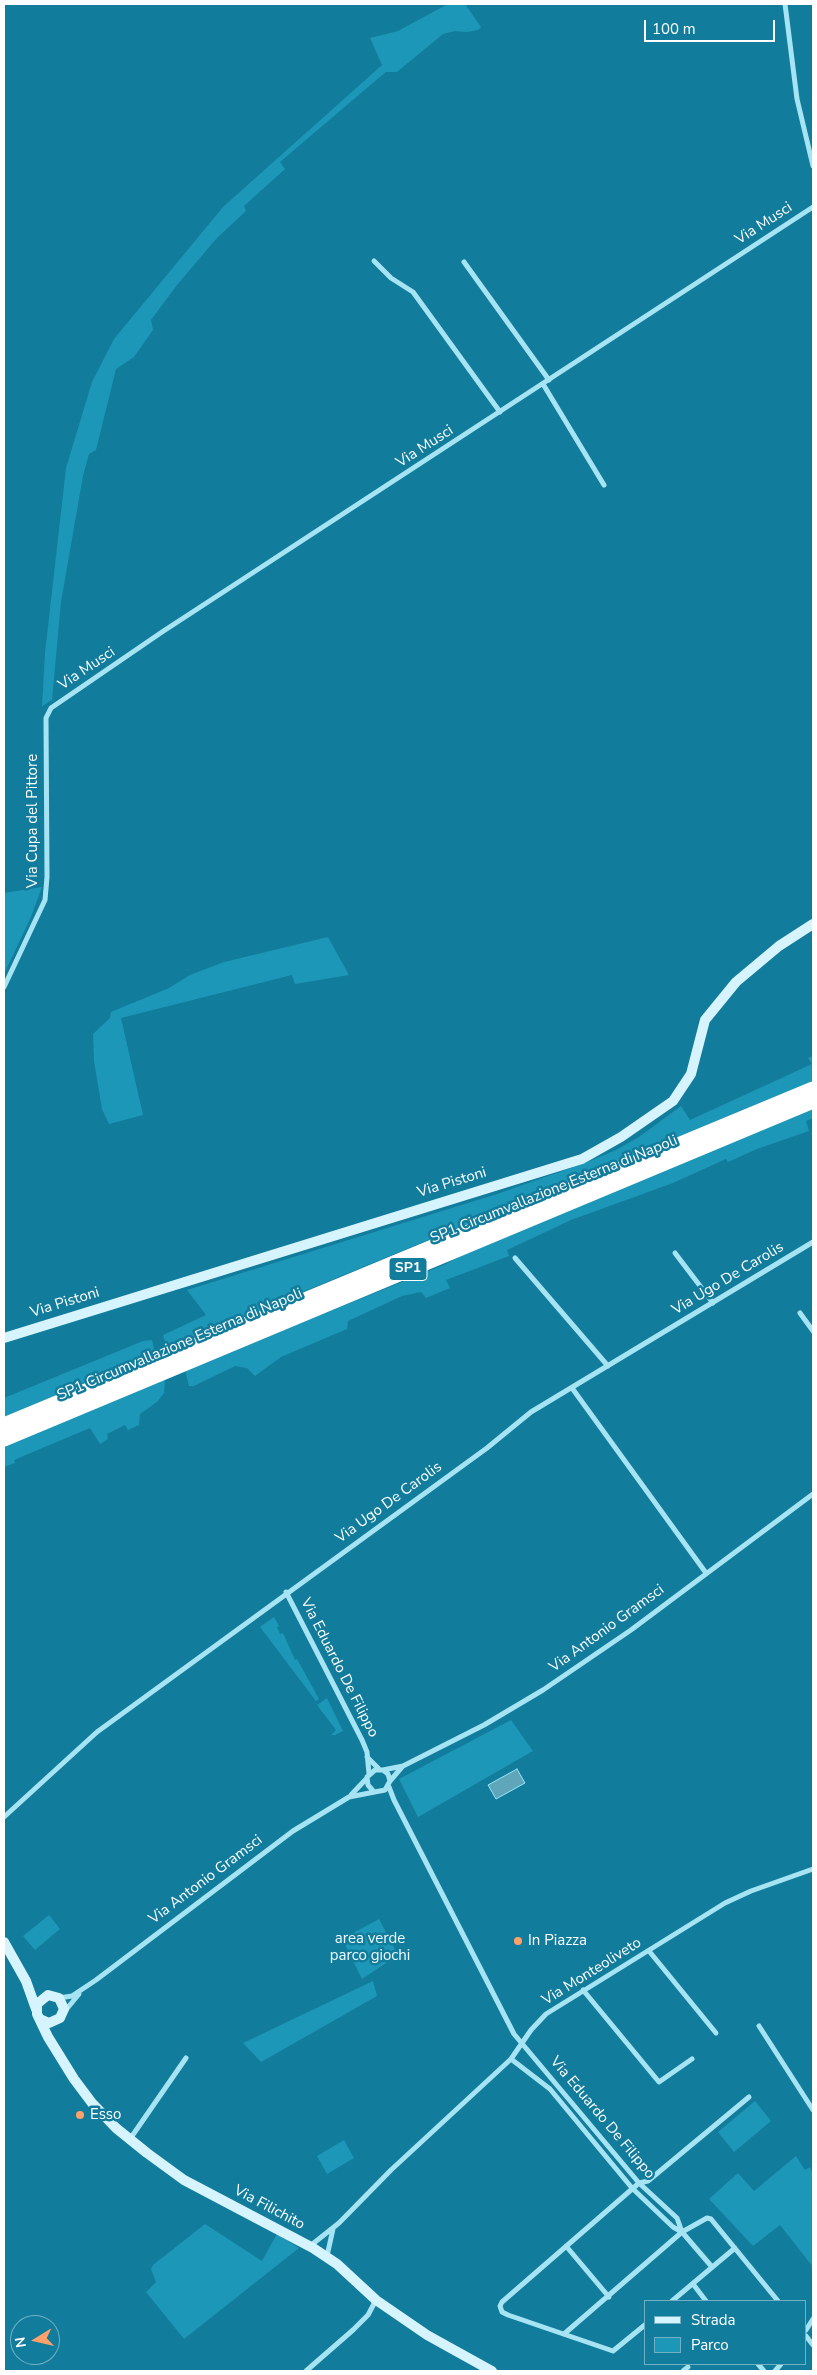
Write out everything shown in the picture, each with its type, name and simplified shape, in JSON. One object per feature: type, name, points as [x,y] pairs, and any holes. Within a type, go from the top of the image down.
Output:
[{"type":"highway","name":"SP1 Circumvallazione Esterna di Napoli","points":[[4,1425],[813,1089]]},
{"type":"highway","name":"SP1 Circumvallazione Esterna di Napoli","points":[[4,1438],[813,1101]]},
{"type":"street","points":[[785,4],[797,99],[813,166]]},
{"type":"street","name":"Via Musci","points":[[52,708],[162,632],[813,207]]},
{"type":"street","points":[[374,260],[391,278],[413,292],[500,412]]},
{"type":"street","points":[[464,262],[549,380]]},
{"type":"street","points":[[543,384],[604,485]]},
{"type":"street","name":"Via Cupa del Pittore","points":[[4,987],[45,900],[47,877],[46,718],[52,708]]},
{"type":"street","name":"Via Pistoni","points":[[4,1338],[582,1159],[621,1137],[673,1101],[690,1074],[705,1020],[711,1012],[736,982],[779,946],[813,924]]},
{"type":"street","name":"Via Ugo De Carolis","points":[[4,1817],[97,1732],[286,1592],[486,1448],[531,1412],[813,1242]]},
{"type":"street","points":[[675,1253],[713,1303]]},
{"type":"street","points":[[515,1258],[608,1366]]},
{"type":"street","points":[[800,1313],[813,1331]]},
{"type":"street","points":[[572,1388],[706,1573]]},
{"type":"street","name":"Via Antonio Gramsci","points":[[381,1770],[403,1766],[484,1724],[543,1690],[631,1630],[813,1494]]},
{"type":"street","name":"Via Eduardo De Filippo","points":[[286,1592],[356,1729],[367,1756],[368,1775]]},
{"type":"street","name":"Via Eduardo De Filippo","points":[[367,1756],[381,1770]]},
{"type":"street","name":"Via Antonio Gramsci","points":[[390,1784],[403,1766]]},
{"type":"street","points":[[381,1770],[388,1774],[390,1784],[382,1792],[374,1792],[368,1785],[368,1775],[381,1770]]},
{"type":"street","name":"Via Antonio Gramsci","points":[[59,1998],[72,1996],[83,1989],[277,1842],[349,1796],[368,1775]]},
{"type":"street","name":"Via Eduardo De Filippo","points":[[390,1784],[394,1800],[509,2026],[639,2183],[677,2218],[682,2232]]},
{"type":"street","name":"Via Antonio Gramsci","points":[[349,1796],[374,1792]]},
{"type":"street","name":"Via Eduardo De Filippo","points":[[382,1792],[394,1800]]},
{"type":"street","name":"Via Monteoliveto","points":[[310,2246],[333,2229],[391,2170],[511,2059],[531,2030],[546,2014],[732,1900],[813,1869]]},
{"type":"street","points":[[4,1941],[26,1981],[40,2019],[49,2023],[55,2022],[63,2013],[63,2004],[59,1998],[48,1995],[26,1981]]},
{"type":"street","points":[[649,1951],[716,2033]]},
{"type":"street","name":"Via Antonio Gramsci","points":[[63,2013],[83,1989]]},
{"type":"street","points":[[583,1990],[659,2082],[692,2059]]},
{"type":"street","points":[[36,2009],[39,2000],[48,1995]]},
{"type":"street","name":"Via Filichito","points":[[40,2019],[74,2079],[92,2103],[130,2139],[184,2180],[310,2246],[360,2284],[376,2300],[427,2335],[492,2371]]},
{"type":"street","points":[[55,2022],[55,2048]]},
{"type":"street","points":[[759,2026],[813,2110]]},
{"type":"street","points":[[130,2139],[186,2058]]},
{"type":"street","name":"Via Eduardo De Filippo","points":[[511,2059],[550,2089],[632,2188],[673,2227],[682,2232]]},
{"type":"street","points":[[644,2326],[614,2351],[505,2314],[500,2306],[502,2302],[632,2188],[648,2180],[749,2097]]},
{"type":"street","points":[[564,2334],[682,2232],[709,2218],[777,2300]]},
{"type":"street","points":[[326,2257],[333,2229]]},
{"type":"street","points":[[682,2232],[712,2267]]},
{"type":"street","points":[[566,2246],[609,2297]]},
{"type":"street","points":[[673,2300],[735,2248]]},
{"type":"street","points":[[693,2284],[705,2300]]},
{"type":"street","points":[[306,2371],[368,2315],[376,2300]]},
{"type":"green space","points":[[448,4],[465,4],[481,27],[478,30],[467,32],[455,31],[443,34],[397,72],[386,72],[280,162],[285,169],[244,206],[246,211],[217,238],[177,285],[151,320],[153,330],[134,357],[116,369],[96,450],[89,454],[83,476],[61,602],[52,700],[42,706],[45,653],[66,468],[92,382],[114,339],[223,207],[382,65],[370,38],[398,31]]},
{"type":"green space","points":[[42,887],[31,917],[4,974],[4,893]]},
{"type":"green space","points":[[328,937],[349,975],[295,984],[292,975],[121,1018],[143,1115],[109,1124],[102,1109],[94,1061],[93,1034],[110,1018],[111,1012],[169,988],[190,975],[224,962]]},
{"type":"green space","points":[[813,1056],[813,1081],[167,1348],[163,1335],[206,1315],[187,1290],[497,1194],[585,1163],[616,1150],[639,1137],[681,1106],[690,1120],[812,1064],[808,1058]]},
{"type":"green space","points":[[813,1108],[813,1118],[806,1121],[809,1131],[757,1149],[728,1162],[726,1159],[673,1183],[571,1220],[507,1250],[509,1256],[446,1280],[450,1288],[426,1298],[421,1292],[402,1296],[348,1321],[347,1329],[281,1357],[255,1376],[247,1368],[235,1366],[194,1386],[189,1386],[185,1370],[446,1264],[460,1256]]},
{"type":"green space","points":[[152,1340],[155,1353],[4,1417],[4,1398],[143,1341]]},
{"type":"green space","points":[[165,1379],[164,1393],[157,1402],[140,1414],[139,1425],[128,1430],[125,1425],[107,1434],[108,1439],[100,1444],[90,1428],[14,1460],[15,1463],[4,1467],[4,1446]]},
{"type":"green space","points":[[274,1617],[279,1626],[277,1627],[280,1634],[283,1633],[295,1660],[297,1659],[319,1699],[316,1701],[260,1627]]},
{"type":"green space","points":[[327,1698],[343,1731],[335,1735],[331,1735],[336,1730],[317,1705]]},
{"type":"green space","points":[[511,1720],[533,1751],[418,1817],[399,1779]]},
{"type":"green space","points":[[49,1915],[60,1929],[35,1950],[23,1936]]},
{"type":"green space","name":"area verde parco giochi","points":[[379,1919],[398,1955],[362,1979],[342,1939]]},
{"type":"green space","points":[[373,1981],[377,1996],[261,2062],[243,2043]]},
{"type":"green space","points":[[755,2101],[771,2121],[734,2152],[718,2132]]},
{"type":"green space","points":[[344,2140],[354,2158],[327,2174],[317,2156]]},
{"type":"green space","points":[[796,2156],[805,2170],[810,2167],[813,2174],[813,2267],[780,2225],[753,2246],[709,2199],[738,2173],[754,2191]]},
{"type":"green space","points":[[205,2224],[262,2261],[277,2234],[299,2248],[184,2339],[146,2292],[156,2282],[151,2269],[153,2265]]},
{"type":"shaded area","points":[[517,1769],[525,1783],[496,1799],[488,1785]]},
{"type":"place","name":"In Piazza","points":[[518,1941]]},
{"type":"place","name":"Esso","points":[[80,2115]]}]
